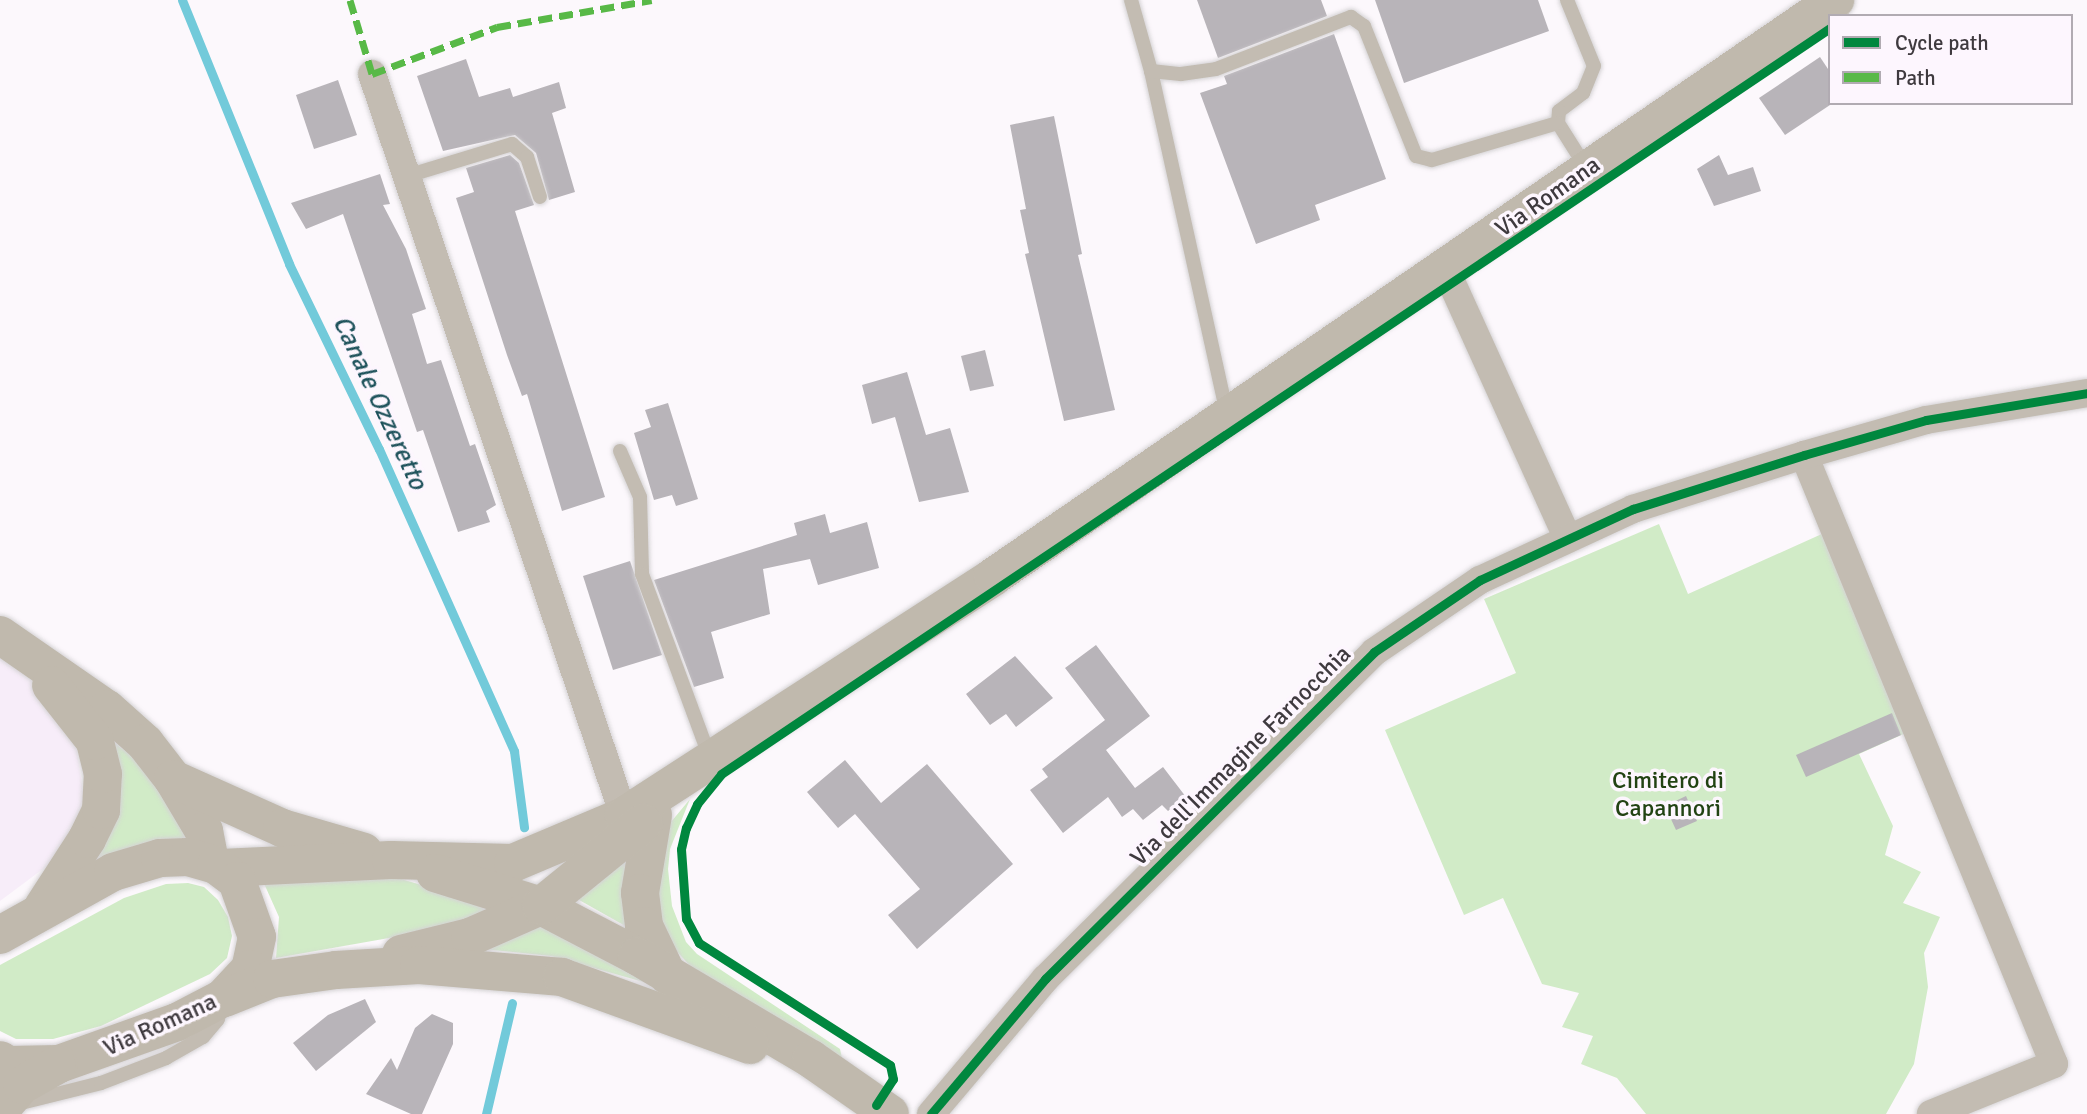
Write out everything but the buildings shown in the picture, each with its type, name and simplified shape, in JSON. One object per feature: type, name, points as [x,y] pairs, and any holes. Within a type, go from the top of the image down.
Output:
[{"type":"street","name":"Via Romana","points":[[638,816],[708,765],[1227,417],[1835,0]]},
{"type":"street","points":[[372,74],[638,816],[640,893],[644,926],[668,976]]},
{"type":"street","points":[[1445,268],[1567,537]]},
{"type":"street","name":"Via dell'Immagine Farnocchia","points":[[931,1114],[1045,979],[1374,653],[1480,580],[1567,537],[1633,509],[1804,455],[1926,420],[2087,393]]},
{"type":"street","points":[[1804,455],[2054,1064],[1931,1114]]},
{"type":"street","points":[[10,642],[107,709],[145,743],[173,779],[204,831],[216,865]]},
{"type":"street","points":[[10,642],[94,740],[103,774],[101,810],[88,839],[38,914]]},
{"type":"street","points":[[173,779],[282,828],[541,906],[811,1059],[831,1076],[890,1114]]},
{"type":"street","points":[[0,935],[113,872],[160,858],[216,865],[391,860],[513,863],[638,816]]},
{"type":"street","points":[[336,970],[470,937],[541,906],[638,816]]},
{"type":"street","name":"Via Romana","points":[[3,1064],[59,1064],[124,1044],[223,998],[250,969],[257,937],[237,881],[216,865]]},
{"type":"street","points":[[223,998],[272,979],[336,970],[419,965],[562,977],[831,1076]]},
{"type":"street","points":[[0,1110],[22,1085],[59,1064]]},
{"type":"lane","points":[[1131,0],[1151,71],[1227,417]]},
{"type":"lane","points":[[1567,0],[1594,65],[1583,93],[1559,111],[1558,123],[1587,170]]},
{"type":"lane","points":[[1151,71],[1181,74],[1216,69],[1351,17],[1364,26],[1416,156],[1432,160],[1558,123]]},
{"type":"lane","points":[[407,176],[512,144],[527,157],[540,197]]},
{"type":"lane","points":[[620,451],[640,497],[642,573],[708,765]]},
{"type":"lane","points":[[0,1110],[101,1083],[166,1058],[214,1026],[223,998]]},
{"type":"shaded area","points":[[0,654],[47,694],[74,733],[84,798],[82,827],[59,857],[0,901]]},
{"type":"green space","name":"Cimitero di Capannori","points":[[1659,524],[1688,594],[1824,533],[1908,732],[1859,754],[1893,826],[1885,855],[1921,872],[1903,903],[1940,917],[1924,953],[1928,987],[1914,1064],[1886,1114],[1646,1114],[1617,1078],[1581,1064],[1593,1036],[1562,1027],[1579,993],[1542,984],[1503,898],[1464,915],[1385,730],[1516,673],[1484,599]]},
{"type":"green space","points":[[108,738],[137,760],[192,838],[140,844],[98,859],[114,811]]},
{"type":"green space","points":[[690,799],[670,849],[668,869],[672,906],[686,942],[697,954],[840,1049],[843,1063],[692,968],[671,945],[655,901],[671,822]]},
{"type":"green space","points":[[632,851],[636,932],[572,896]]},
{"type":"green space","points":[[258,870],[401,879],[486,904],[487,913],[451,927],[276,958],[279,917]]},
{"type":"green space","points":[[188,883],[204,887],[218,900],[228,917],[232,936],[227,958],[210,974],[101,1026],[53,1039],[16,1039],[0,1031],[0,965],[124,898],[166,884]]},
{"type":"green space","points":[[536,923],[658,986],[551,956],[473,948]]},
{"type":"waterway","name":"Canale Ozzeretto","points":[[182,0],[289,264],[379,449],[514,751],[524,827]]},
{"type":"waterway","name":"Canale Ozzeretto","points":[[486,1114],[512,1003]]},
{"type":"marked path","points":[[350,0],[372,74],[497,27],[652,0]]},
{"type":"cycle path","points":[[876,1105],[893,1079],[890,1065],[699,943],[686,919],[681,849],[686,828],[697,804],[721,774],[1828,29]]},
{"type":"cycle path","points":[[931,1114],[1045,979],[1374,652],[1480,580],[1633,509],[1804,455],[1926,420],[2087,393]]}]
